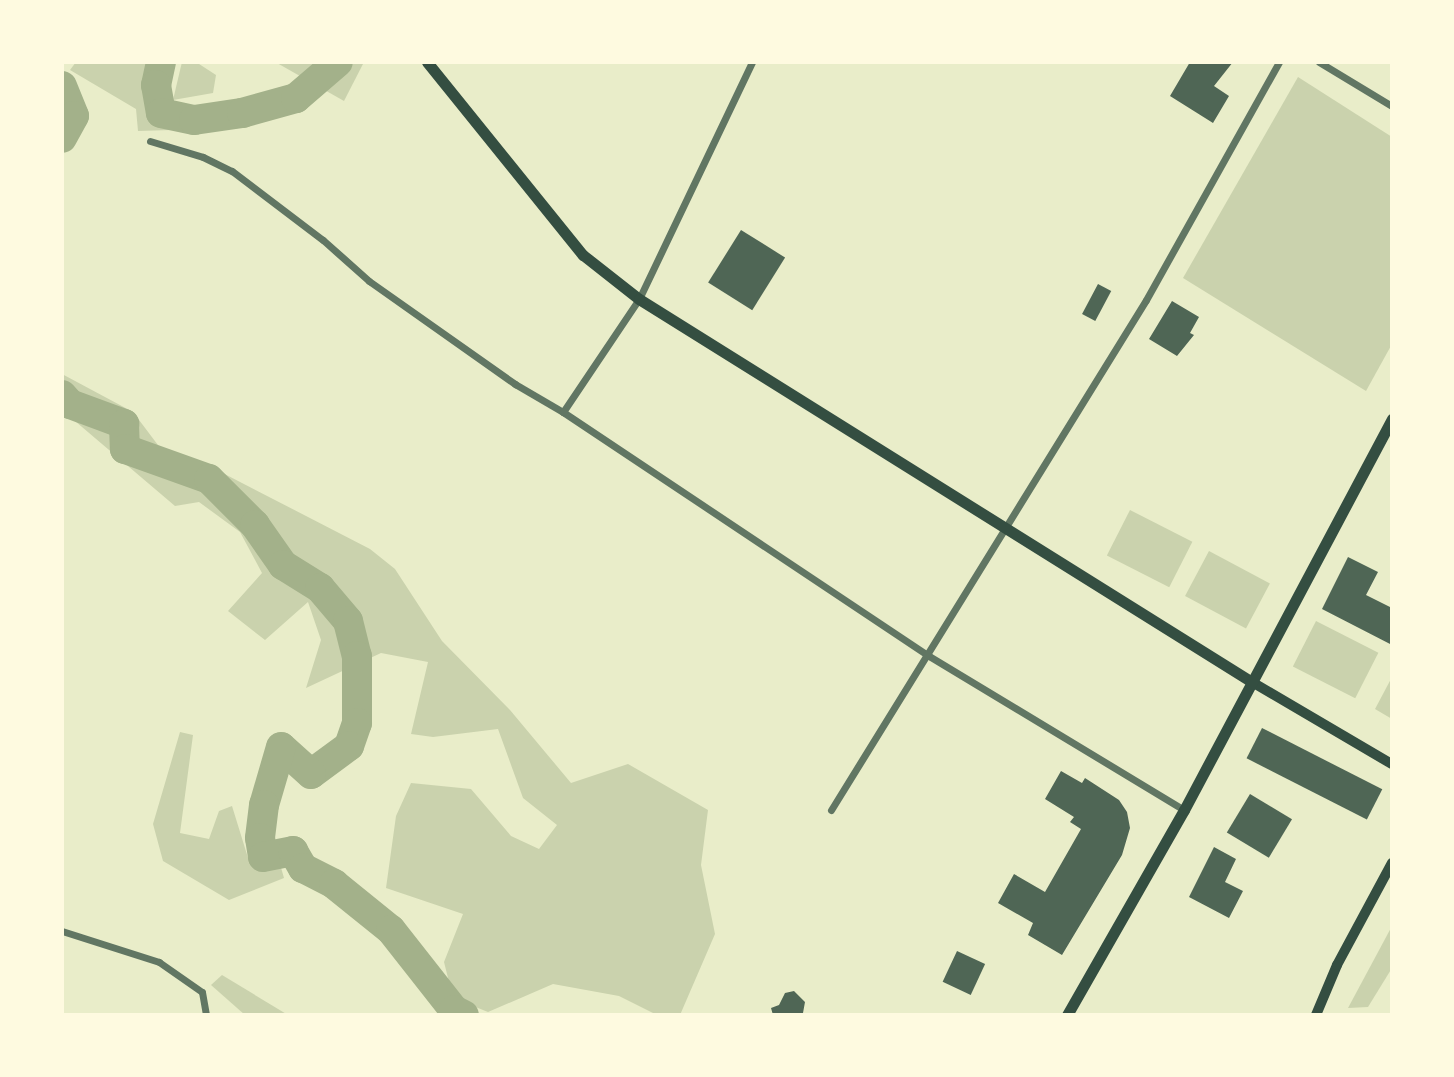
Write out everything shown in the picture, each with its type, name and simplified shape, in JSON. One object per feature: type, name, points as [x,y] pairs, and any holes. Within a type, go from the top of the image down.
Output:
[{"type":"main road","points":[[429,64],[583,255],[639,299],[1252,682],[1392,764]]},
{"type":"main road","points":[[1067,1015],[1184,810],[1392,419]]},
{"type":"main road","points":[[1316,1015],[1337,965],[1392,863]]},
{"type":"street","points":[[563,412],[639,299],[752,62]]},
{"type":"street","points":[[831,810],[929,656],[1146,300],[1279,62]]},
{"type":"street","points":[[1319,62],[1392,106]]},
{"type":"street","points":[[150,141],[232,171],[323,240],[369,281],[515,384],[563,412],[929,656],[1184,810]]},
{"type":"street","points":[[62,931],[159,962],[202,992],[206,1015]]},
{"type":"green space","points":[[76,62],[147,62],[151,113],[171,130],[138,131],[136,109],[70,70]]},
{"type":"green space","points":[[182,62],[196,62],[216,75],[213,93],[173,100]]},
{"type":"green space","points":[[364,62],[344,101],[277,63]]},
{"type":"green space","points":[[1298,77],[1392,137],[1392,344],[1366,391],[1183,278]]},
{"type":"green space","points":[[62,374],[133,412],[170,461],[213,468],[370,549],[395,569],[442,641],[510,710],[571,783],[628,764],[708,810],[701,865],[715,934],[680,1015],[657,1015],[619,996],[553,984],[488,1012],[453,998],[444,962],[463,914],[386,888],[396,816],[411,783],[471,789],[511,836],[539,849],[557,825],[523,798],[498,729],[433,737],[411,734],[428,662],[381,653],[306,688],[321,640],[308,602],[265,640],[228,611],[262,573],[240,532],[199,502],[175,506],[62,410]]},
{"type":"green space","points":[[1130,510],[1192,542],[1169,587],[1107,555]]},
{"type":"green space","points":[[1209,551],[1270,583],[1246,628],[1185,596]]},
{"type":"green space","points":[[1316,621],[1378,653],[1355,698],[1293,666]]},
{"type":"green space","points":[[1392,677],[1392,719],[1375,709]]},
{"type":"green space","points":[[180,732],[193,735],[180,833],[209,839],[219,811],[232,806],[249,861],[280,864],[284,878],[229,900],[163,861],[153,824]]},
{"type":"green space","points":[[1392,926],[1392,968],[1368,1007],[1348,1008]]},
{"type":"green space","points":[[222,975],[288,1015],[245,1015],[211,985]]},
{"type":"building","points":[[1190,62],[1233,62],[1214,86],[1229,96],[1213,123],[1170,96]]},
{"type":"building","points":[[741,230],[785,258],[752,310],[708,283]]},
{"type":"building","points":[[1098,284],[1111,291],[1095,321],[1082,314]]},
{"type":"building","points":[[1172,301],[1199,317],[1190,333],[1194,335],[1177,356],[1149,339]]},
{"type":"building","points":[[1348,557],[1378,572],[1366,595],[1392,608],[1392,645],[1322,609]]},
{"type":"building","points":[[1262,728],[1382,789],[1367,820],[1247,758]]},
{"type":"building","points":[[1061,771],[1082,783],[1085,778],[1119,800],[1127,812],[1130,828],[1122,855],[1062,955],[1028,935],[1033,923],[998,903],[1014,874],[1045,892],[1081,829],[1070,822],[1074,817],[1045,799]]},
{"type":"building","points":[[1250,794],[1292,819],[1269,858],[1227,833]]},
{"type":"building","points":[[1214,847],[1236,859],[1225,882],[1243,891],[1229,918],[1189,897]]},
{"type":"building","points":[[957,951],[985,964],[971,995],[943,982]]},
{"type":"building","points":[[794,991],[805,1002],[803,1013],[773,1015],[771,1008],[779,1005],[785,993]]},
{"type":"waterway","points":[[161,62],[156,85],[161,113],[194,120],[242,113],[296,98],[338,62]]},
{"type":"waterway","points":[[62,86],[74,116],[62,138]]},
{"type":"waterway","points":[[62,395],[70,404],[124,424],[125,449],[209,479],[255,525],[283,565],[320,588],[348,621],[357,656],[357,723],[349,746],[311,774],[281,747],[264,805],[260,838],[263,857],[293,851],[303,868],[334,884],[391,930],[454,1010],[464,1015]]}]
